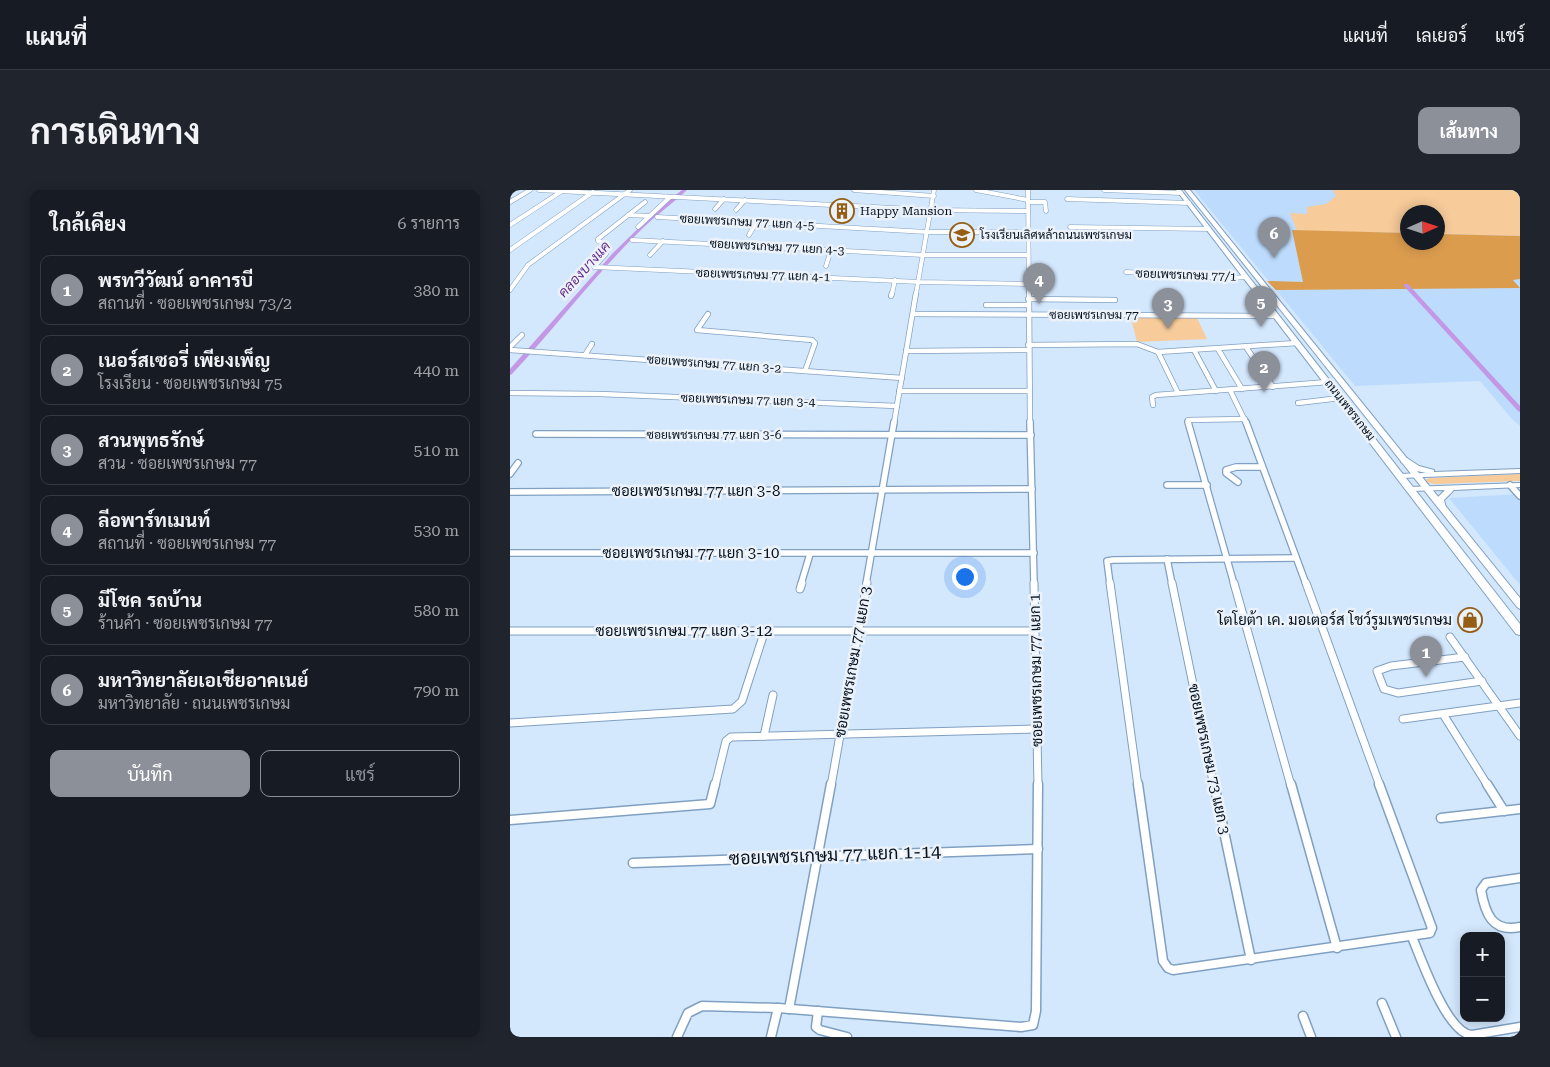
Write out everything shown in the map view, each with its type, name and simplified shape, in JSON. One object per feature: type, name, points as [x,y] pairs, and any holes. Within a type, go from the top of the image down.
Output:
[{"type":"main road","name":"ถนนเพชรเกษม","points":[[1184,191],[1189,203],[1520,632]]},
{"type":"main road","name":"ถนนเพชรเกษม","points":[[1184,191],[1266,289],[1520,605]]},
{"type":"main road","points":[[1256,289],[1266,289]]},
{"type":"main road","points":[[1404,460],[1416,468],[1448,474]]},
{"type":"main road","points":[[1401,476],[1520,471]]},
{"type":"main road","points":[[1410,488],[1520,485]]},
{"type":"main road","points":[[1442,508],[1440,499],[1453,487]]},
{"type":"street","points":[[510,202],[530,190]]},
{"type":"street","points":[[539,190],[931,210],[1028,211]]},
{"type":"street","points":[[510,250],[596,190]]},
{"type":"street","points":[[510,290],[528,265],[630,190]]},
{"type":"street","points":[[654,196],[662,190]]},
{"type":"street","points":[[854,190],[934,196]]},
{"type":"street","name":"ซอยเพชรเกษม 77 แยก 3","points":[[789,1009],[841,733],[934,190]]},
{"type":"street","points":[[976,190],[1028,201],[1045,202],[1046,211]]},
{"type":"street","name":"ซอยเพชรเกษม 77 แยก 1","points":[[818,1012],[1021,1027],[1033,1024],[1036,1012],[1038,729],[1028,347],[1028,190]]},
{"type":"street","points":[[1104,190],[1184,191]]},
{"type":"street","points":[[510,225],[562,191]]},
{"type":"street","points":[[638,227],[670,197]]},
{"type":"street","points":[[708,220],[724,199]]},
{"type":"street","points":[[1067,199],[1189,203]]},
{"type":"street","points":[[736,210],[745,200]]},
{"type":"street","points":[[628,215],[645,202]]},
{"type":"street","points":[[628,215],[649,216]]},
{"type":"street","name":"ซอยเพชรเกษม 77 แยก 4-1","points":[[628,215],[597,240],[604,244],[597,252],[606,254],[594,267],[918,282],[1028,284]]},
{"type":"street","name":"ซอยเพชรเกษม 77 แยก 4-5","points":[[657,217],[927,232],[1028,232]]},
{"type":"street","points":[[821,226],[825,218]]},
{"type":"street","points":[[749,235],[756,222]]},
{"type":"street","points":[[1070,227],[1209,229]]},
{"type":"street","name":"ซอยเพชรเกษม 77 แยก 4-3","points":[[632,240],[923,255],[1028,255]]},
{"type":"street","points":[[650,255],[663,241]]},
{"type":"street","points":[[826,266],[831,250]]},
{"type":"street","name":"ซอยเพชรเกษม 77/1","points":[[1126,272],[1246,277]]},
{"type":"street","points":[[755,282],[760,275]]},
{"type":"street","points":[[890,296],[895,280]]},
{"type":"street","points":[[1028,299],[1115,300]]},
{"type":"street","points":[[986,305],[1028,305]]},
{"type":"street","points":[[708,314],[697,330],[812,340],[815,343],[805,371]]},
{"type":"street","name":"ซอยเพชรเกษม 77","points":[[913,314],[1276,316]]},
{"type":"street","points":[[510,349],[522,335]]},
{"type":"street","points":[[906,351],[1137,344],[1158,352],[1297,343]]},
{"type":"street","points":[[585,355],[592,344]]},
{"type":"street","points":[[1246,347],[1273,386]]},
{"type":"street","name":"ซอยเพชรเกษม 77 แยก 3-2","points":[[510,349],[902,378]]},
{"type":"street","points":[[1218,349],[1242,389]]},
{"type":"street","points":[[1194,350],[1216,391]]},
{"type":"street","points":[[1158,352],[1178,394]]},
{"type":"street","points":[[1154,405],[1152,399],[1154,396],[1328,382]]},
{"type":"street","points":[[1230,390],[1245,419],[1432,928],[1430,933],[1412,937],[1173,970],[1168,968],[1163,961],[1107,562],[1113,560],[1296,558]]},
{"type":"street","points":[[899,391],[1029,391]]},
{"type":"street","name":"ซอยเพชรเกษม 77 แยก 3-4","points":[[510,393],[600,394],[897,406]]},
{"type":"street","points":[[1298,402],[1340,398]]},
{"type":"street","points":[[1245,419],[1188,420],[1337,948]]},
{"type":"street","name":"ซอยเพชรเกษม 77 แยก 3-6","points":[[536,434],[1031,435]]},
{"type":"street","points":[[510,474],[518,463]]},
{"type":"street","points":[[1238,482],[1226,473],[1226,470],[1236,467],[1262,467]]},
{"type":"street","points":[[1167,485],[1207,485]]},
{"type":"street","points":[[1510,485],[1520,496]]},
{"type":"street","name":"ซอยเพชรเกษม 77 แยก 3-8","points":[[511,493],[1032,488]]},
{"type":"street","name":"ซอยเพชรเกษม 77 แยก 3-10","points":[[510,553],[1034,554]]},
{"type":"street","points":[[800,589],[810,554]]},
{"type":"street","name":"ซอยเพชรเกษม 73 แยก 3","points":[[1167,559],[1251,960]]},
{"type":"street","points":[[510,723],[733,709],[742,701],[765,630]]},
{"type":"street","name":"ซอยเพชรเกษม 77 แยก 3-12","points":[[510,632],[765,630],[1036,631]]},
{"type":"street","points":[[1450,637],[1520,736]]},
{"type":"street","points":[[1465,657],[1391,666],[1377,671],[1377,676],[1384,689],[1398,693],[1482,681]]},
{"type":"street","points":[[764,736],[773,695]]},
{"type":"street","points":[[1403,719],[1520,704]]},
{"type":"street","points":[[1443,714],[1504,810]]},
{"type":"street","points":[[510,820],[710,804],[726,741],[732,737],[1038,729]]},
{"type":"street","points":[[1441,818],[1520,809]]},
{"type":"street","name":"ซอยเพชรเกษม 77 แยก 1-14","points":[[633,863],[1038,849]]},
{"type":"street","points":[[1520,878],[1486,884],[1482,890],[1482,900],[1492,920],[1498,926],[1507,929],[1520,927]]},
{"type":"street","points":[[1412,937],[1456,1028],[1467,1036],[1481,1036],[1520,1027]]},
{"type":"street","points":[[1382,1004],[1396,1037]]},
{"type":"street","points":[[677,1037],[684,1018],[692,1008],[702,1006],[778,1008],[818,1012],[816,1027],[820,1030],[846,1037]]},
{"type":"street","points":[[771,1037],[778,1008]]},
{"type":"street","points":[[1303,1016],[1311,1037]]},
{"type":"shaded area","points":[[1194,190],[1520,190],[1520,426],[1480,381],[1355,386]]},
{"type":"shaded area","points":[[1333,190],[1520,190],[1520,236],[1445,234],[1445,205],[1400,205],[1400,233],[1297,231],[1290,213],[1307,214],[1307,207],[1326,204],[1336,196]]},
{"type":"shaded area","points":[[1292,230],[1400,233],[1400,250],[1445,250],[1445,234],[1520,236],[1520,279],[1513,280],[1520,288],[1276,290],[1267,281],[1303,282]]},
{"type":"shaded area","points":[[1131,318],[1197,318],[1207,339],[1137,342]]},
{"type":"shaded area","points":[[1520,474],[1520,481],[1434,484],[1424,480],[1430,478]]},
{"type":"shaded area","points":[[1520,494],[1520,585],[1449,498]]},
{"type":"waterway","name":"คลองบางแค","points":[[510,373],[615,254],[660,209],[685,190]]},
{"type":"waterway","points":[[1406,285],[1520,410]]},
{"type":"place","name":"Happy Mansion","points":[[842,211]]},
{"type":"place","name":"โรงเรียนเลิศหล้าถนนเพชรเกษม","points":[[962,235]]},
{"type":"place","name":"มหาวิทยาลัยเอเชียอาคเนย์","points":[[1274,258]]},
{"type":"place","name":"ลีอพาร์ทเมนท์","points":[[1039,304]]},
{"type":"place","name":"มีโชค รถบ้าน","points":[[1261,327]]},
{"type":"place","name":"สวนพุทธรักษ์","points":[[1168,329]]},
{"type":"place","name":"เนอร์สเซอรี่ เพียงเพ็ญ","points":[[1264,392]]},
{"type":"place","name":"โตโยต้า เค. มอเตอร์ส โชว์รูมเพชรเกษม","points":[[1470,620]]},
{"type":"place","name":"พรทวีวัฒน์ อาคารบี","points":[[1426,677]]}]
